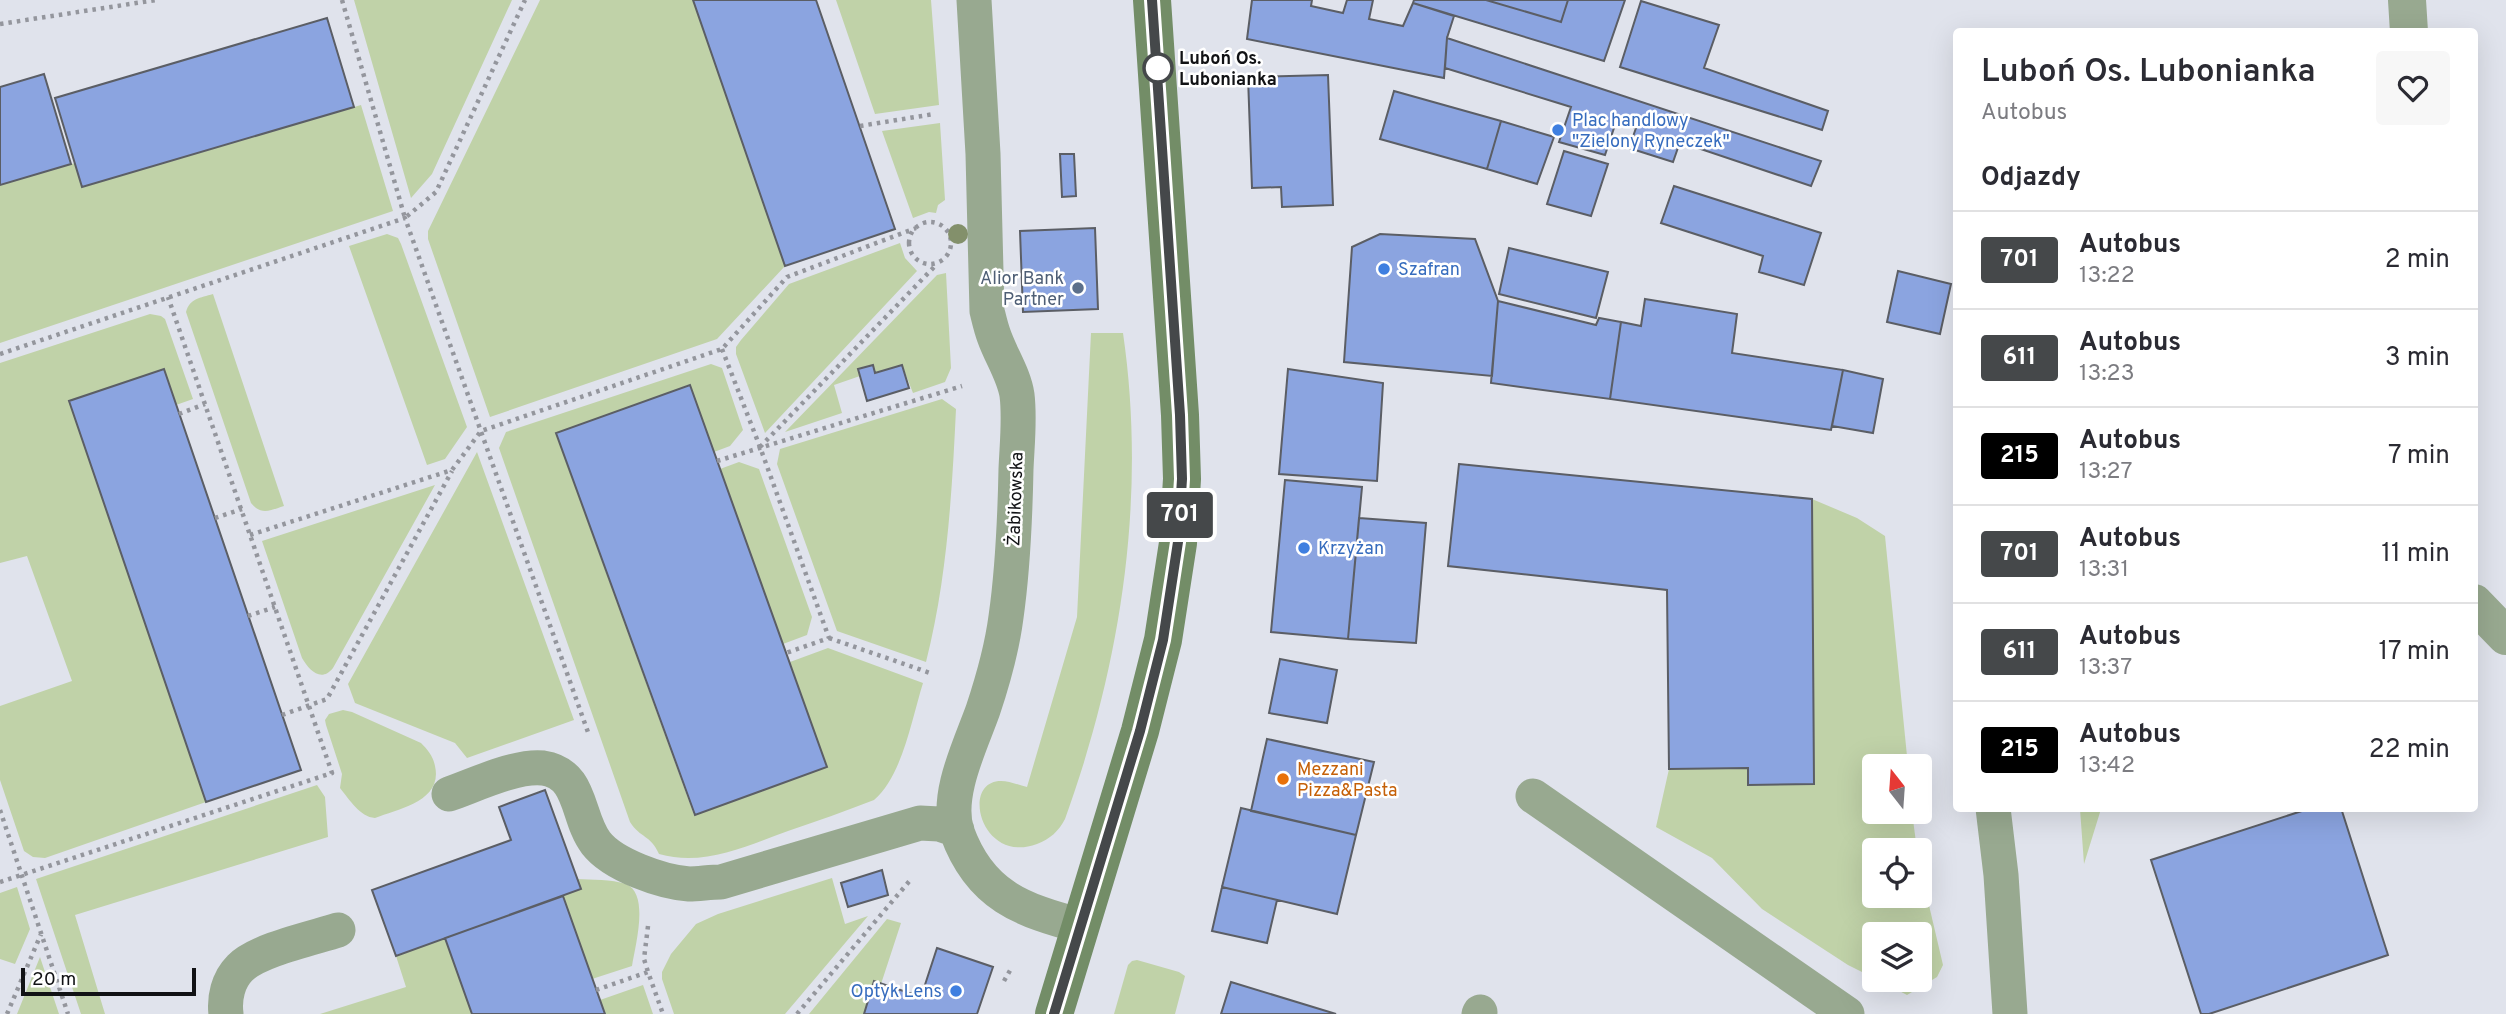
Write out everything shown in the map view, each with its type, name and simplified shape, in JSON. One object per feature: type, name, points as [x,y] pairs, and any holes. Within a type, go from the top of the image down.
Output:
[{"type":"street","points":[[1054,1014],[1150,692],[1163,640],[1178,542],[1182,479],[1180,415],[1152,0]]},
{"type":"street","points":[[2407,0],[2409,28]]},
{"type":"street","points":[[2478,607],[2506,636]]},
{"type":"lane","name":"Żabikowska","points":[[974,0],[983,154],[987,311],[993,335],[1017,393],[1018,417],[1013,558],[1006,621],[983,708],[962,767],[955,809],[957,830],[976,868],[990,886],[1008,900],[1030,911],[1081,926]]},
{"type":"lane","points":[[449,794],[524,769],[554,771],[567,778],[573,788],[596,843],[612,856],[648,874],[689,884],[721,882],[920,823],[939,824],[957,830]]},
{"type":"lane","points":[[1533,796],[1813,1003],[1847,1014]]},
{"type":"lane","points":[[1993,812],[2001,875],[2010,1014]]},
{"type":"lane","points":[[226,1014],[224,1001],[230,983],[240,968],[257,956],[338,930]]},
{"type":"path","points":[[0,24],[156,0]]},
{"type":"path","points":[[342,0],[405,218],[590,738]]},
{"type":"path","points":[[0,354],[405,218],[436,192],[525,0]]},
{"type":"path","points":[[282,715],[327,699],[452,470],[481,431],[722,349],[788,277],[928,222],[947,230],[951,243],[949,251],[760,447]]},
{"type":"path","points":[[916,228],[909,239],[911,253],[920,262],[940,261]]},
{"type":"path","points":[[0,882],[332,772],[168,297]]},
{"type":"path","points":[[722,349],[829,638]]},
{"type":"path","points":[[717,461],[963,385]]},
{"type":"path","points":[[179,414],[205,404]]},
{"type":"path","points":[[250,535],[452,470]]},
{"type":"path","points":[[215,518],[242,509]]},
{"type":"path","points":[[248,616],[275,607]]},
{"type":"path","points":[[786,653],[829,638],[933,674]]},
{"type":"path","points":[[0,810],[68,1014]]},
{"type":"path","points":[[797,1014],[915,874]]},
{"type":"path","points":[[7,1014],[41,933]]},
{"type":"path","points":[[1004,981],[1012,967]]},
{"type":"path","points":[[596,990],[648,972],[663,1014]]},
{"type":"green space","points":[[354,0],[512,0],[432,174],[411,198]]},
{"type":"green space","points":[[540,0],[693,0],[785,266],[717,339],[490,417],[428,239],[428,231]]},
{"type":"green space","points":[[836,0],[931,0],[939,105],[875,114]]},
{"type":"green space","points":[[361,105],[393,211],[0,343],[0,185],[75,163],[83,187]]},
{"type":"green space","points":[[940,123],[945,200],[938,205],[936,213],[929,212],[913,218],[882,131]]},
{"type":"green space","points":[[387,234],[398,238],[401,244],[467,427],[445,459],[427,465],[349,246]]},
{"type":"green space","points":[[900,243],[905,258],[917,271],[765,433],[736,354],[736,347],[789,284]]},
{"type":"green space","points":[[946,273],[951,368],[945,382],[913,393],[902,365],[875,373],[873,365],[859,369],[860,376],[834,385],[842,413],[785,432],[937,275]]},
{"type":"green space","points":[[213,294],[284,506],[262,511],[251,503],[186,312],[193,301]]},
{"type":"green space","points":[[150,314],[165,319],[193,399],[176,405],[164,369],[69,401],[206,802],[45,858],[33,857],[24,851],[0,780],[0,706],[72,681],[27,556],[0,563],[0,363]]},
{"type":"green space","points":[[1091,333],[1123,333],[1130,395],[1132,457],[1124,580],[1101,701],[1065,819],[1057,831],[1046,840],[1018,847],[1002,843],[990,833],[983,820],[981,794],[988,785],[1001,781],[1027,787],[1077,617]]},
{"type":"green space","points":[[711,364],[722,368],[743,430],[730,446],[714,452],[689,385],[556,434],[694,815],[827,767],[790,662],[828,648],[923,683],[899,762],[884,790],[874,800],[725,853],[692,858],[659,854],[652,843],[630,822],[499,448],[506,432]]},
{"type":"green space","points":[[942,399],[956,409],[953,473],[944,568],[926,662],[837,631],[777,464],[780,449]]},
{"type":"green space","points":[[477,452],[574,720],[467,758],[455,743],[355,703],[348,684]]},
{"type":"green space","points":[[739,462],[759,469],[812,617],[807,635],[783,644],[720,469]]},
{"type":"green space","points":[[435,485],[333,668],[324,674],[316,673],[302,658],[262,541]]},
{"type":"green space","points":[[1812,499],[1857,518],[1885,536],[1907,754],[1862,754],[1862,824],[1914,824],[1915,838],[1862,838],[1862,908],[1930,908],[1943,965],[1937,977],[1932,980],[1932,922],[1862,922],[1862,972],[1762,909],[1712,858],[1656,827],[1669,769],[1748,768]]},
{"type":"green space","points":[[343,710],[424,746],[433,759],[436,778],[426,795],[407,807],[375,818],[355,807],[340,788],[342,774],[325,720],[329,714]]},
{"type":"green space","points":[[317,785],[325,797],[328,837],[75,915],[105,1014],[81,1014],[36,879]]},
{"type":"green space","points":[[2080,812],[2100,812],[2084,864]]},
{"type":"green space","points":[[832,878],[845,924],[868,916],[785,1014],[674,1014],[662,972],[671,954],[696,924],[718,914]]},
{"type":"green space","points":[[577,879],[620,882],[633,890],[637,898],[639,921],[632,966],[592,979],[563,896]]},
{"type":"green space","points":[[17,887],[30,929],[15,964],[0,959],[0,893]]},
{"type":"green space","points":[[887,919],[901,923],[881,984],[874,982],[864,1014],[809,1014]]},
{"type":"green space","points":[[445,938],[472,1014],[320,1014],[406,987],[396,956]]},
{"type":"green space","points":[[40,957],[59,1014],[17,1014]]},
{"type":"green space","points":[[1137,960],[1185,976],[1175,1014],[1114,1014],[1128,965]]},
{"type":"green space","points":[[643,985],[653,1014],[605,1014],[600,1000]]},
{"type":"building","points":[[693,0],[816,0],[895,229],[785,266]]},
{"type":"building","points":[[1252,0],[1312,0],[1311,6],[1343,13],[1347,0],[1373,0],[1369,19],[1403,26],[1413,3],[1454,16],[1447,38],[1444,78],[1247,39]]},
{"type":"building","points":[[1414,0],[1486,0],[1561,22],[1568,0],[1625,0],[1604,61],[1413,3]]},
{"type":"building","points":[[1486,0],[1568,0],[1561,22]]},
{"type":"building","points":[[1641,1],[1719,25],[1704,68],[1828,111],[1822,130],[1620,67]]},
{"type":"building","points":[[327,18],[354,107],[82,187],[55,98]]},
{"type":"building","points":[[1447,38],[1821,161],[1811,186],[1680,142],[1673,162],[1629,148],[1636,128],[1616,122],[1605,155],[1559,142],[1571,107],[1445,68]]},
{"type":"building","points":[[44,74],[71,164],[0,185],[0,87]]},
{"type":"building","points":[[1328,75],[1333,205],[1282,207],[1281,187],[1252,188],[1248,77]]},
{"type":"building","points":[[1394,91],[1501,121],[1487,169],[1380,139]]},
{"type":"building","points":[[1501,121],[1554,137],[1537,184],[1487,169]]},
{"type":"building","points":[[1564,151],[1608,164],[1591,216],[1547,204]]},
{"type":"building","points":[[1060,154],[1074,154],[1076,196],[1062,197]]},
{"type":"building","points":[[1674,186],[1821,233],[1804,285],[1759,272],[1763,256],[1661,223]]},
{"type":"building","points":[[1095,228],[1098,309],[1023,312],[1020,231]]},
{"type":"building","points":[[1380,234],[1475,239],[1498,301],[1492,376],[1344,362],[1352,247]]},
{"type":"building","points":[[1509,248],[1608,272],[1596,318],[1499,294]]},
{"type":"building","points":[[1898,271],[1951,284],[1940,334],[1887,322]]},
{"type":"building","points":[[1645,299],[1737,314],[1732,353],[1843,370],[1831,430],[1610,399],[1621,322],[1641,326]]},
{"type":"building","points":[[1498,301],[1596,325],[1599,318],[1621,322],[1610,399],[1491,383]]},
{"type":"building","points":[[873,365],[875,373],[902,365],[909,388],[867,401],[858,369]]},
{"type":"building","points":[[164,369],[301,770],[206,802],[69,401]]},
{"type":"building","points":[[1288,369],[1383,383],[1377,481],[1279,474]]},
{"type":"building","points":[[1843,370],[1883,379],[1873,433],[1832,426]]},
{"type":"building","points":[[690,385],[827,767],[695,815],[556,433]]},
{"type":"building","points":[[1459,464],[1812,499],[1814,784],[1748,785],[1748,768],[1669,769],[1667,590],[1448,566]]},
{"type":"building","points":[[1285,480],[1362,487],[1348,639],[1271,632]]},
{"type":"building","points":[[1359,518],[1426,523],[1416,643],[1348,639]]},
{"type":"building","points":[[1280,659],[1337,670],[1327,723],[1269,713]]},
{"type":"building","points":[[1267,739],[1374,762],[1356,835],[1251,811]]},
{"type":"building","points":[[545,790],[581,889],[396,956],[372,890],[511,840],[499,807]]},
{"type":"building","points":[[1241,808],[1356,835],[1337,914],[1222,887]]},
{"type":"building","points":[[2299,812],[2342,812],[2388,955],[2209,1014],[2201,1014],[2151,860]]},
{"type":"building","points":[[882,870],[888,895],[848,907],[841,883]]},
{"type":"building","points":[[1222,887],[1277,900],[1267,943],[1212,931]]},
{"type":"building","points":[[563,896],[605,1014],[472,1014],[445,938]]},
{"type":"building","points":[[937,948],[993,967],[977,1014],[864,1014],[874,981],[921,997]]},
{"type":"building","points":[[1231,982],[1336,1014],[1221,1014]]},
{"type":"bus line","name":"701","points":[[1054,1014],[1140,731],[1163,640],[1178,542],[1182,479],[1180,415],[1152,0]]},
{"type":"place","name":"Luboń Os. Lubonianka","points":[[1158,68]]},
{"type":"place","name":"Plac handlowy \"Zielony Ryneczek\"","points":[[1558,130]]},
{"type":"place","name":"Szafran","points":[[1384,269]]},
{"type":"place","name":"Alior Bank Partner","points":[[1078,288]]},
{"type":"place","name":"Krzyżan","points":[[1304,548]]},
{"type":"place","name":"Mezzani Pizza&Pasta","points":[[1283,779]]},
{"type":"place","name":"Optyk Lens","points":[[956,991]]}]
